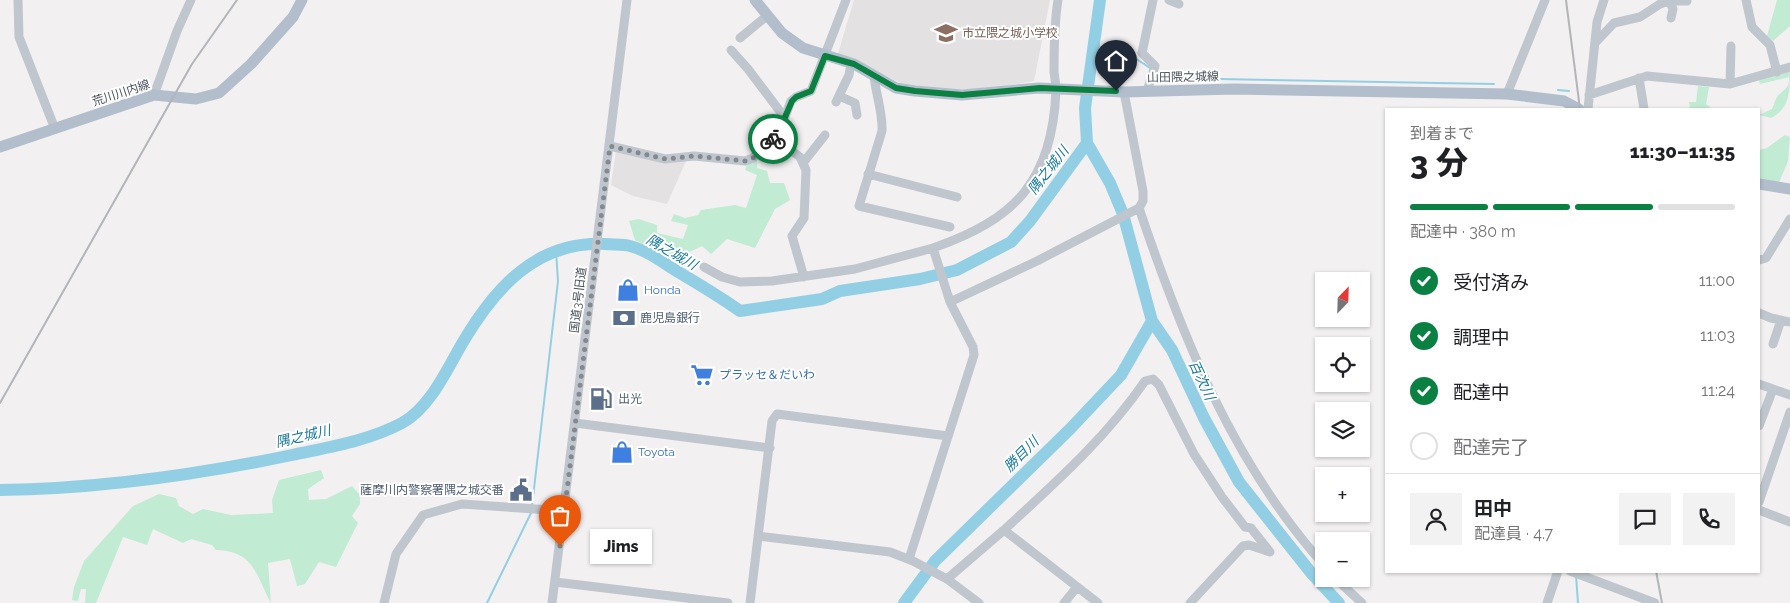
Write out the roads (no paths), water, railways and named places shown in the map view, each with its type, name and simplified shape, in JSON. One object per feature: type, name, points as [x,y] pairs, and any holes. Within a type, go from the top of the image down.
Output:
[{"type":"main road","name":"荒川川内線","points":[[0,147],[154,95],[196,99],[219,93],[251,64],[293,17],[302,0]]},
{"type":"main road","name":"山田隈之城線","points":[[755,0],[790,40],[825,56],[851,64],[896,88],[962,95],[1024,88],[1120,92],[1234,89],[1507,94],[1564,101],[1577,108]]},
{"type":"main road","points":[[1760,184],[1790,189]]},
{"type":"street","points":[[18,0],[19,37],[55,129]]},
{"type":"street","points":[[154,95],[177,32],[192,0]]},
{"type":"street","name":"国道3号旧道","points":[[552,603],[596,263],[627,0]]},
{"type":"street","points":[[610,146],[665,159],[694,156],[745,161],[753,158],[766,143],[776,138],[792,101],[796,97],[811,91],[846,0]]},
{"type":"street","points":[[704,267],[722,277],[740,282],[772,282],[855,269],[933,250],[955,241],[1005,212],[1030,185],[1050,144],[1058,89],[1054,34],[1058,0]]},
{"type":"street","points":[[1147,91],[1155,66],[1142,53],[1153,0]]},
{"type":"street","points":[[1169,0],[1179,4]]},
{"type":"street","points":[[1507,94],[1545,0]]},
{"type":"street","points":[[1588,108],[1597,22],[1604,0]]},
{"type":"street","points":[[1595,43],[1614,23],[1640,17],[1669,0],[1687,1]]},
{"type":"street","points":[[1669,0],[1673,9],[1671,18]]},
{"type":"street","points":[[1746,0],[1752,27],[1770,45],[1777,72]]},
{"type":"street","points":[[740,38],[768,15]]},
{"type":"street","points":[[1730,84],[1731,46]]},
{"type":"street","points":[[731,50],[748,68],[784,118]]},
{"type":"street","points":[[851,64],[837,99],[855,103],[857,115]]},
{"type":"street","points":[[1588,95],[1638,78],[1666,77],[1730,84],[1790,67]]},
{"type":"street","points":[[874,76],[876,94],[883,120],[882,131],[859,206],[950,227]]},
{"type":"street","points":[[1638,78],[1644,108]]},
{"type":"street","points":[[950,302],[980,290],[1100,229],[1137,208],[1143,201],[1120,92]]},
{"type":"street","points":[[803,163],[822,145],[825,135]]},
{"type":"street","points":[[776,138],[800,157],[806,170],[806,207],[804,218],[792,236],[804,277]]},
{"type":"street","points":[[868,174],[957,197]]},
{"type":"street","points":[[1137,208],[1170,299],[1223,418],[1257,476],[1302,540],[1315,555]]},
{"type":"street","points":[[1760,260],[1766,258],[1790,219]]},
{"type":"street","points":[[911,560],[974,355],[973,347],[955,316],[933,250]]},
{"type":"street","points":[[1760,313],[1786,321],[1773,344]]},
{"type":"street","points":[[945,578],[1004,530],[1079,460],[1112,426],[1145,381],[1153,379],[1159,385],[1194,454],[1222,498],[1245,527],[1251,528],[1270,552],[1243,546],[1190,603]]},
{"type":"street","points":[[1760,384],[1790,395]]},
{"type":"street","points":[[1760,423],[1773,389]]},
{"type":"street","points":[[1760,499],[1790,412]]},
{"type":"street","points":[[750,603],[774,417],[780,413],[948,436]]},
{"type":"street","points":[[575,423],[770,448]]},
{"type":"street","points":[[384,603],[396,554],[423,515],[462,504],[565,511]]},
{"type":"street","points":[[1760,510],[1790,522]]},
{"type":"street","points":[[1004,530],[1098,603]]},
{"type":"street","points":[[758,536],[890,552],[911,560],[945,578],[979,603]]},
{"type":"street","points":[[1547,603],[1557,573]]},
{"type":"street","points":[[1574,573],[1655,603]]},
{"type":"street","points":[[555,582],[728,603]]},
{"type":"street","points":[[1064,603],[1077,587]]},
{"type":"street","points":[[1345,587],[1362,603]]},
{"type":"waterway","name":"隅之城川","points":[[0,490],[110,484],[183,475],[334,446],[362,439],[389,429],[402,423],[421,408],[444,376],[475,322],[504,286],[538,259],[558,250],[580,245],[605,244],[624,245],[642,250],[740,311],[822,299],[840,291],[920,279],[957,270],[1011,242],[1030,221],[1087,143],[1085,108],[1100,0]]},
{"type":"waterway","points":[[1094,50],[1115,54]]},
{"type":"waterway","points":[[1135,58],[1150,68]]},
{"type":"waterway","points":[[1156,73],[1165,78],[1494,84]]},
{"type":"waterway","points":[[1558,90],[1569,91]]},
{"type":"waterway","name":"百次川","points":[[1087,143],[1110,183],[1123,214],[1152,321],[1172,350],[1204,418],[1239,482],[1312,574],[1339,603]]},
{"type":"waterway","points":[[532,506],[558,281],[556,251]]},
{"type":"waterway","name":"勝目川","points":[[904,603],[935,561],[1070,429],[1121,375],[1152,321]]},
{"type":"waterway","points":[[487,603],[531,513]]},
{"type":"waterway","points":[[1576,575],[1578,603]]},
{"type":"railway","points":[[0,403],[192,64],[237,0]]},
{"type":"railway","points":[[1566,0],[1580,108]]},
{"type":"railway","points":[[1656,573],[1662,603]]},
{"type":"place","name":"市立隈之城小学校","points":[[946,33]]},
{"type":"place","name":"Honda","points":[[628,290]]},
{"type":"place","name":"鹿児島銀行","points":[[624,318]]},
{"type":"place","name":"プラッセ＆だいわ","points":[[702,375]]},
{"type":"place","name":"出光","points":[[601,399]]},
{"type":"place","name":"Toyota","points":[[622,452]]},
{"type":"place","name":"薩摩川内警察署隅之城交番","points":[[521,490]]},
{"type":"place","name":"Jims","points":[[560,546]]}]
